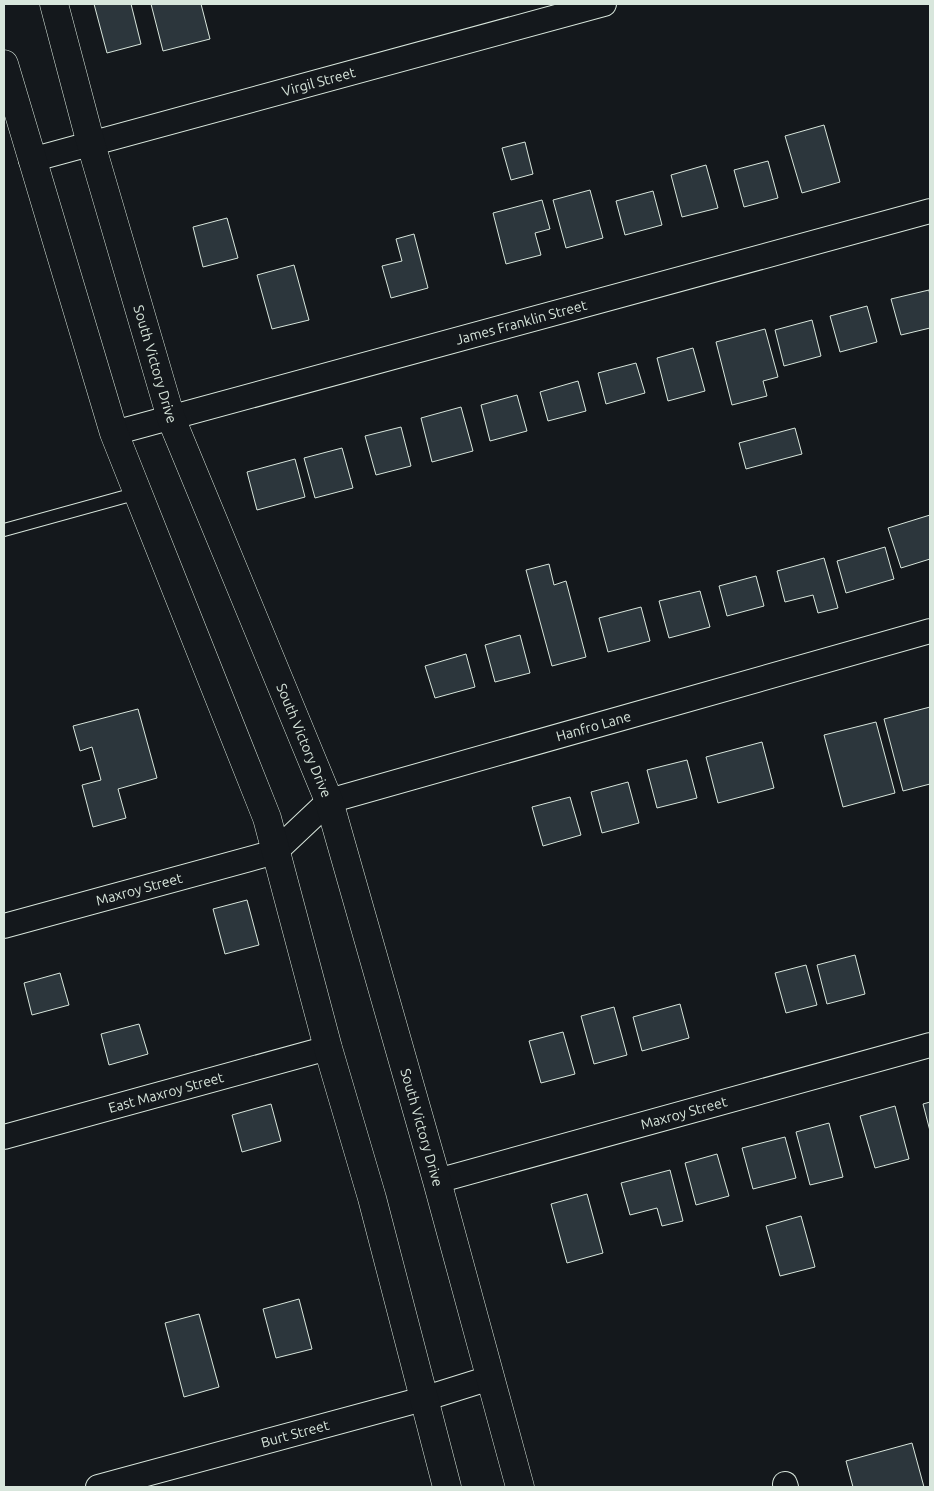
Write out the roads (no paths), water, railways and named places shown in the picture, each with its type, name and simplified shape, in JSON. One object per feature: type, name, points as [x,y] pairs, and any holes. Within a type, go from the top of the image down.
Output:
[{"type":"main road","name":"South Victory Drive","points":[[54,4],[91,144],[171,418],[329,801],[437,1181],[520,1487]]},
{"type":"main road","points":[[4,64],[114,433],[266,818],[328,1048],[372,1198],[447,1487]]},
{"type":"street","name":"Virgil Street","points":[[32,160],[604,4]]},
{"type":"street","name":"James Franklin Street","points":[[114,433],[930,211]]},
{"type":"street","name":"Hanfro Lane","points":[[275,852],[329,801],[930,632]]},
{"type":"street","name":"Maxroy Street","points":[[4,926],[275,852]]},
{"type":"street","name":"Maxroy Street","points":[[437,1181],[930,1045]]},
{"type":"street","name":"East Maxroy Street","points":[[4,1137],[328,1048]]},
{"type":"street","name":"Burt Street","points":[[98,1487],[423,1399],[490,1378]]},
{"type":"lane","points":[[4,530],[138,493]]}]
